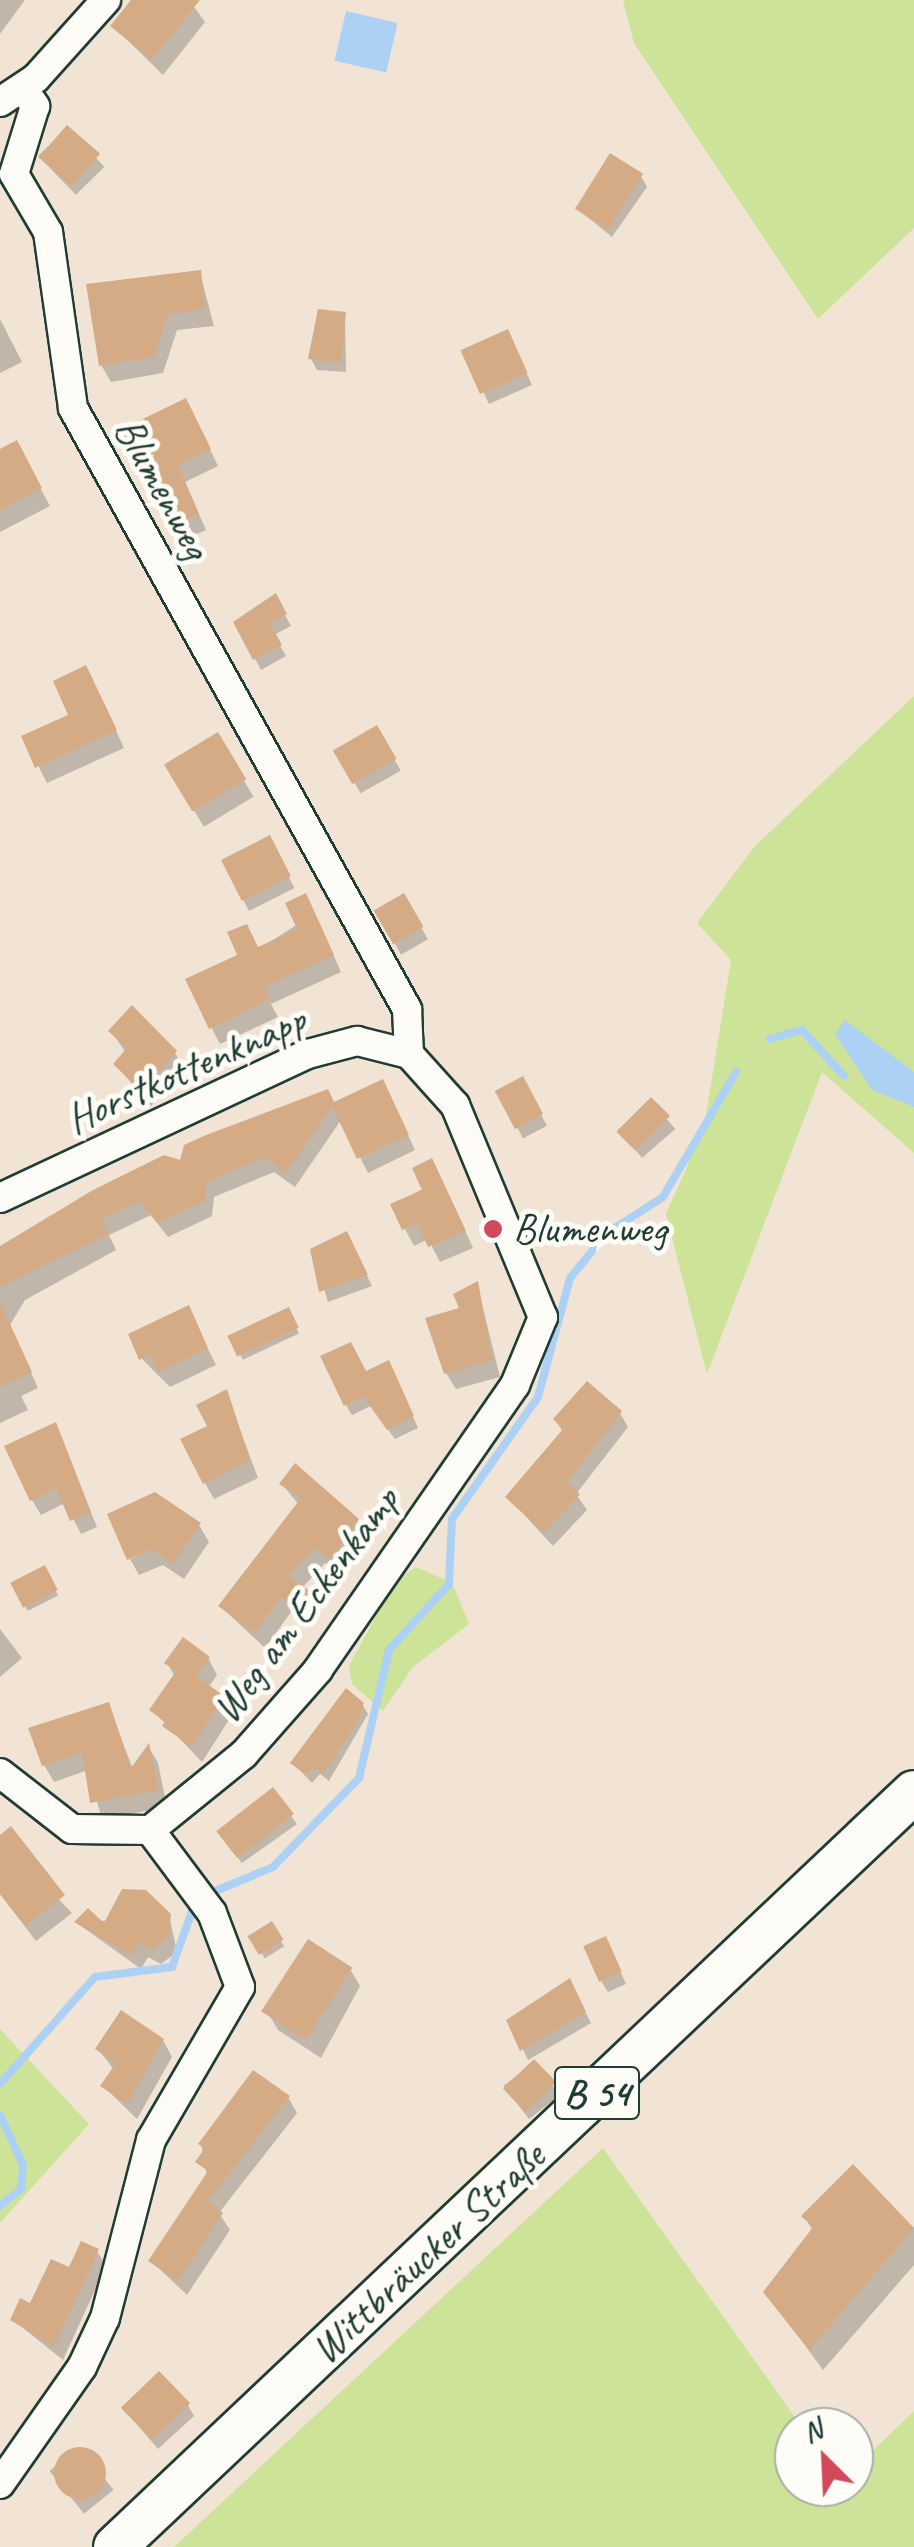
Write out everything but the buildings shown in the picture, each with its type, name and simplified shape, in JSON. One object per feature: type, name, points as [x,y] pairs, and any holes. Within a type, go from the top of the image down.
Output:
[{"type":"main road","name":"Wittbräucker Straße","points":[[115,2547],[914,1792]]},
{"type":"street","points":[[7,94],[106,0]]},
{"type":"street","name":"Blumenweg","points":[[7,94],[36,106],[14,174],[48,232],[73,408],[407,1009],[409,1054]]},
{"type":"street","name":"Horstkottenknapp","points":[[0,1198],[308,1054],[357,1041],[409,1054]]},
{"type":"street","name":"Weg am Eckenkamp","points":[[150,1830],[283,1713],[515,1385],[543,1317],[530,1274],[455,1105],[409,1054]]},
{"type":"street","points":[[0,1773],[72,1829],[150,1830],[190,1876],[212,1913],[240,1987],[230,2016],[151,2140],[105,2318],[82,2367],[0,2484]]},
{"type":"green space","points":[[623,0],[914,0],[914,228],[818,319],[634,43]]},
{"type":"green space","points":[[914,696],[914,1153],[822,1072],[707,1374],[666,1214],[704,1128],[731,960],[697,923],[755,846]]},
{"type":"green space","points":[[416,1567],[452,1583],[469,1624],[413,1667],[383,1711],[352,1684],[349,1666],[395,1581]]},
{"type":"green space","points":[[0,2029],[89,2124],[0,2223]]},
{"type":"green space","points":[[603,2148],[788,2407],[774,2407],[774,2507],[874,2507],[874,2450],[914,2411],[914,2547],[174,2547]]},
{"type":"water","points":[[346,11],[398,23],[386,73],[335,61]]},
{"type":"water","points":[[845,1020],[914,1072],[914,1107],[872,1090],[835,1034]]},
{"type":"waterway","points":[[770,1039],[802,1030],[844,1076]]},
{"type":"waterway","points":[[206,1895],[273,1867],[359,1778],[389,1650],[449,1584],[452,1519],[538,1397],[570,1278],[607,1233],[663,1197],[736,1072]]},
{"type":"waterway","points":[[0,2084],[95,1977],[172,1967],[195,1903]]},
{"type":"waterway","points":[[0,2115],[23,2165],[21,2189],[0,2206]]},
{"type":"place","name":"Blumenweg","points":[[493,1229]]}]
